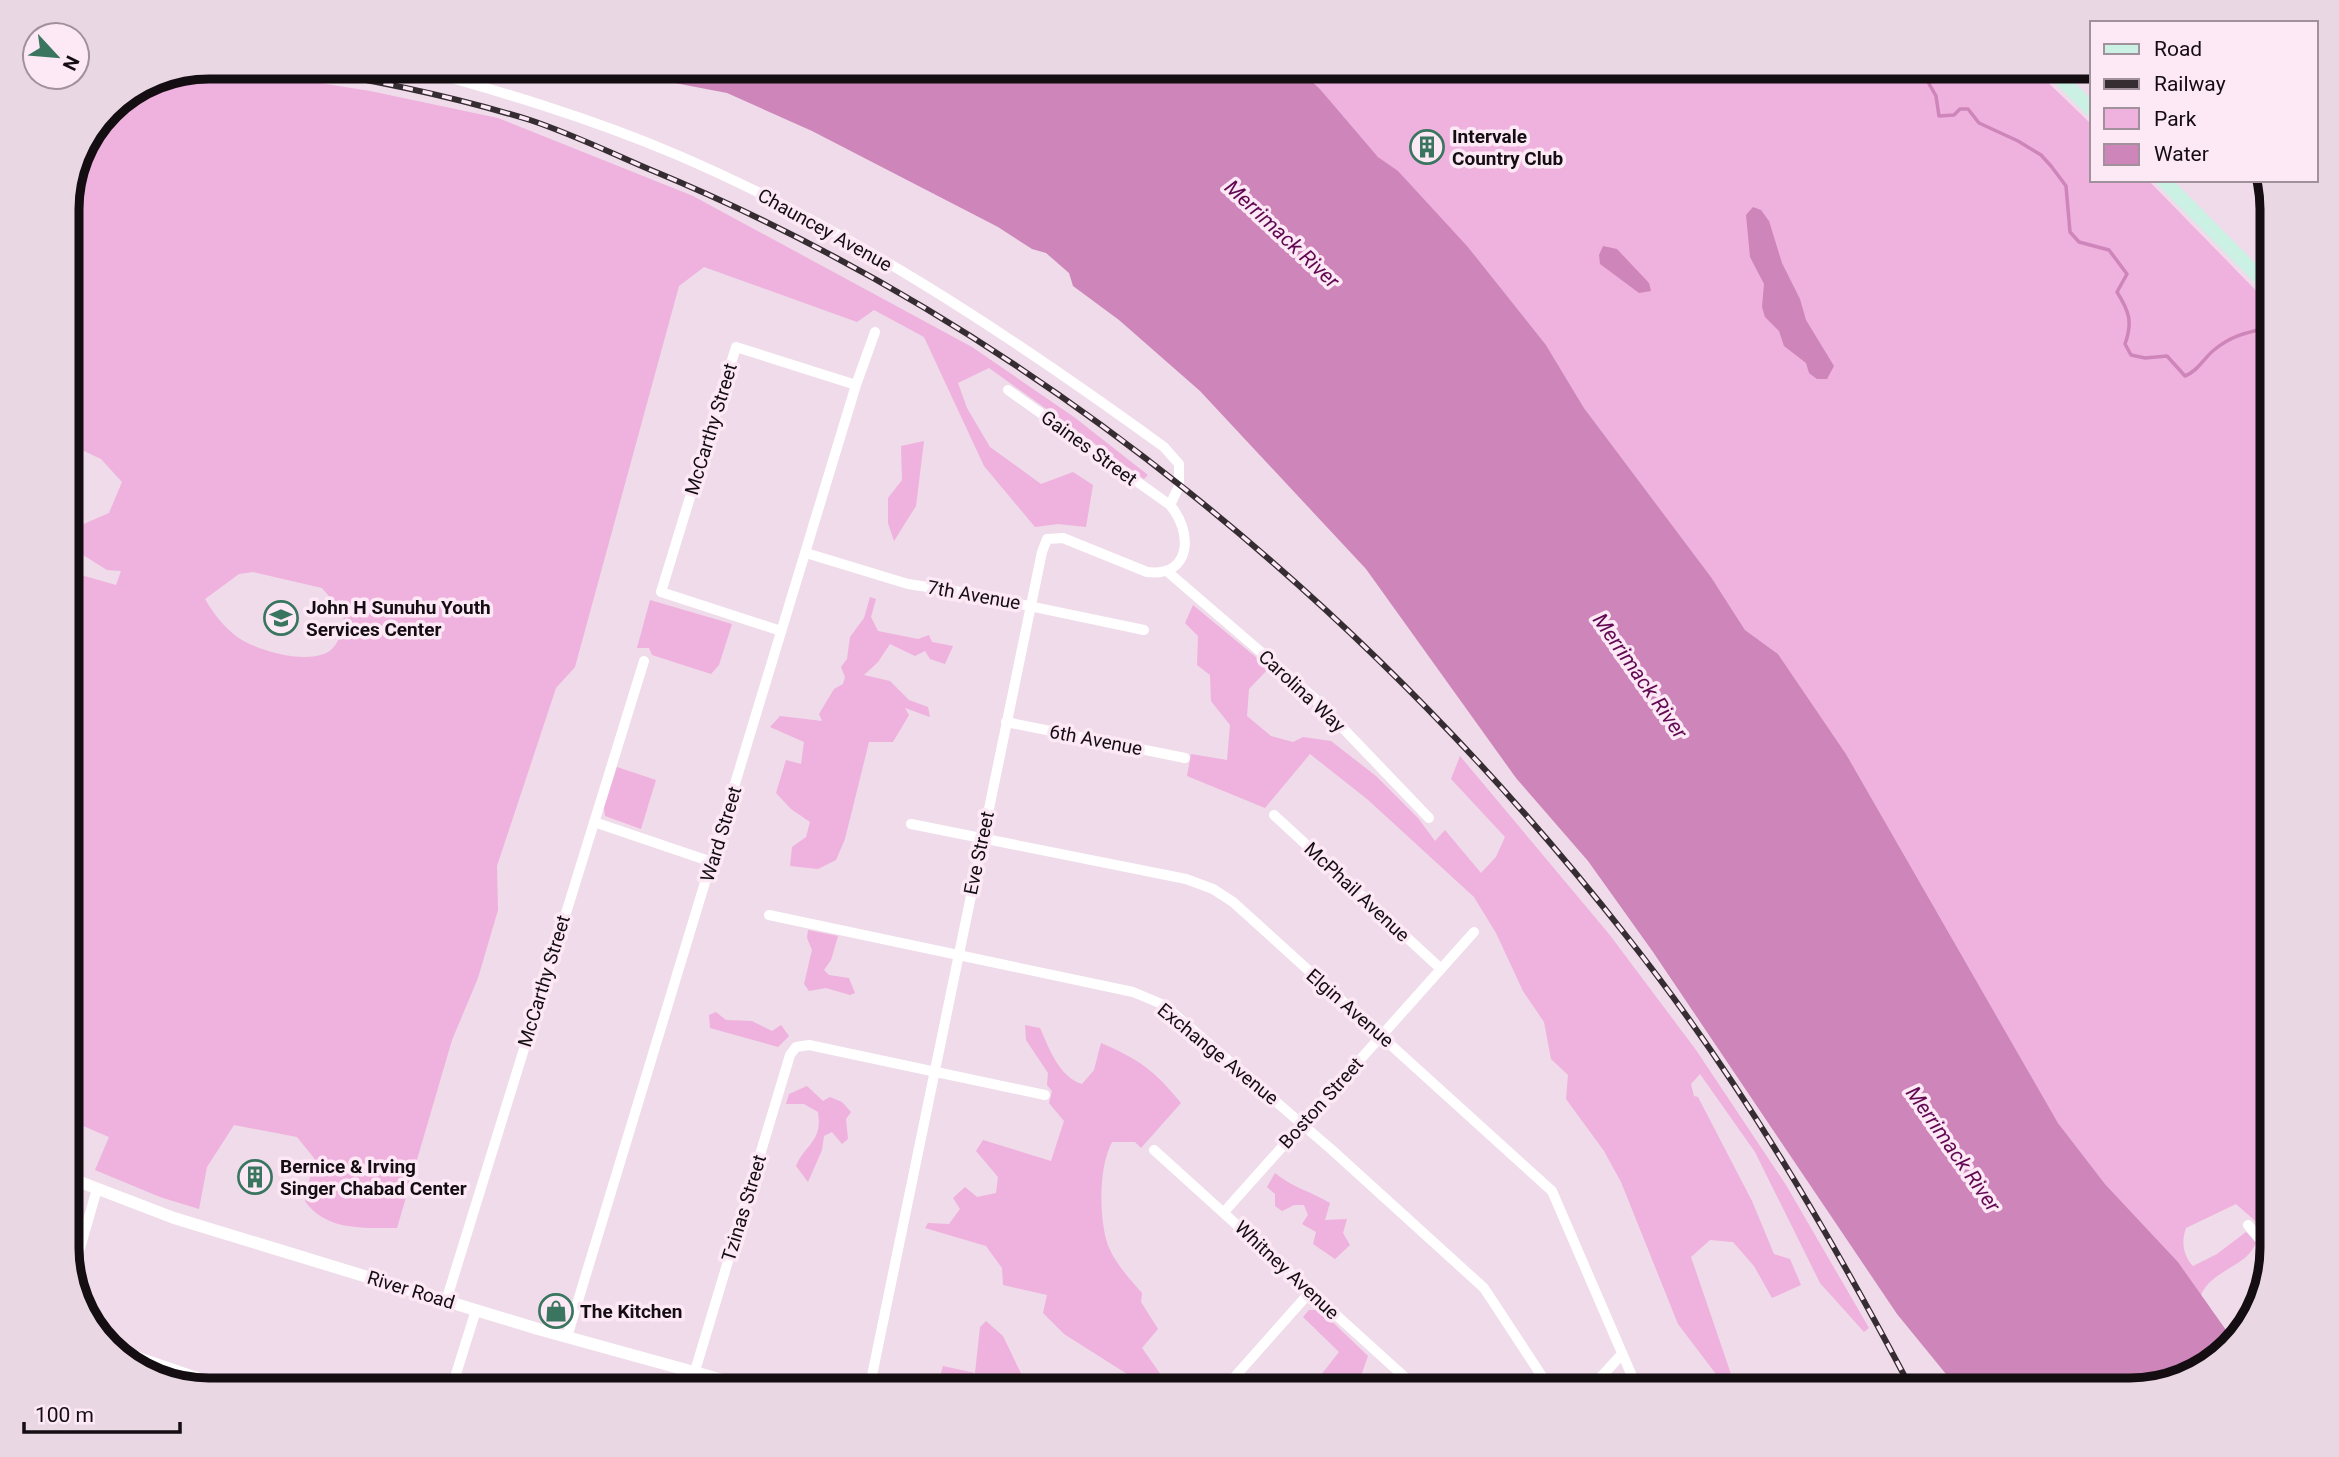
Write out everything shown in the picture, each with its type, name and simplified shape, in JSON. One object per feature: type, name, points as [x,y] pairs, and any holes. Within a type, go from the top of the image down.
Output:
[{"type":"main road","points":[[2061,79],[2090,108]]},
{"type":"main road","points":[[2165,182],[2260,278]]},
{"type":"street","name":"Chauncey Avenue","points":[[455,79],[540,103],[643,141],[709,169],[847,241],[1026,351],[1164,447],[1179,464],[1179,486],[1170,505]]},
{"type":"street","name":"Ward Street","points":[[567,1337],[856,385],[875,332]]},
{"type":"street","name":"McCarthy Street","points":[[781,631],[661,592],[736,347],[856,385]]},
{"type":"street","name":"Gaines Street","points":[[1008,390],[1170,505]]},
{"type":"street","points":[[1168,572],[1177,566],[1185,550],[1180,522],[1170,505]]},
{"type":"street","name":"Eve Street","points":[[872,1378],[981,839],[1030,606],[1047,539],[1063,538],[1147,572],[1168,572]]},
{"type":"street","name":"7th Avenue","points":[[806,553],[908,584],[1144,630]]},
{"type":"street","name":"Carolina Way","points":[[1168,572],[1313,697],[1429,818]]},
{"type":"street","name":"McCarthy Street","points":[[446,1301],[644,661]]},
{"type":"street","name":"6th Avenue","points":[[1006,722],[1185,758]]},
{"type":"street","name":"McPhail Avenue","points":[[1274,815],[1441,969]]},
{"type":"street","points":[[594,822],[712,862]]},
{"type":"street","name":"Elgin Avenue","points":[[911,824],[1186,879],[1213,889],[1242,910],[1552,1191],[1632,1378]]},
{"type":"street","name":"Exchange Avenue","points":[[769,915],[1133,992],[1164,1005],[1302,1124],[1484,1288],[1542,1378]]},
{"type":"street","name":"Boston Street","points":[[1224,1212],[1474,932]]},
{"type":"street","name":"Tzinas Street","points":[[695,1371],[790,1055],[796,1047],[809,1045],[934,1072]]},
{"type":"street","points":[[934,1072],[1045,1095]]},
{"type":"street","name":"Whitney Avenue","points":[[1154,1150],[1405,1378]]},
{"type":"street","name":"River Road","points":[[79,1182],[165,1215],[567,1337],[717,1378]]},
{"type":"street","points":[[79,1252],[97,1189]]},
{"type":"street","points":[[2248,1225],[2260,1240]]},
{"type":"street","points":[[1235,1378],[1310,1292]]},
{"type":"street","points":[[455,1378],[476,1310]]},
{"type":"street","points":[[1601,1378],[1622,1354]]},
{"type":"street","points":[[139,1357],[196,1377]]},
{"type":"green space","points":[[209,79],[295,79],[370,91],[498,118],[693,196],[972,347],[1074,417],[1148,475],[1144,479],[989,368],[958,383],[967,408],[990,447],[1041,484],[1073,472],[1093,485],[1086,527],[1058,524],[1035,527],[984,466],[924,337],[874,310],[857,322],[704,267],[679,286],[575,667],[556,688],[497,866],[498,910],[478,978],[452,1040],[397,1228],[372,1228],[334,1223],[313,1211],[305,1201],[314,1158],[297,1137],[234,1125],[207,1167],[199,1209],[160,1197],[95,1170],[109,1137],[79,1124],[79,574],[116,585],[121,571],[107,570],[79,552],[79,526],[109,513],[122,482],[101,459],[79,449],[79,200],[83,175],[92,151],[111,123],[123,111],[151,92],[175,83]],"holes":[[[253,572],[322,588],[344,614],[339,637],[332,649],[312,657],[298,657],[245,642],[223,624],[205,599],[239,574]]]},
{"type":"green space","name":"Intervale Country Club","points":[[1309,79],[2044,79],[2090,123],[2090,182],[2150,182],[2260,295],[2260,1225],[2236,1204],[2186,1228],[2184,1248],[2193,1266],[2217,1254],[2246,1232],[2256,1242],[2246,1257],[2213,1279],[2201,1295],[2178,1262],[2105,1184],[2058,1123],[1846,754],[1778,654],[1745,630],[1711,577],[1584,408],[1546,345],[1468,247],[1398,172],[1378,157]]},
{"type":"green space","points":[[924,441],[916,506],[894,541],[888,523],[888,498],[902,480],[901,446]]},
{"type":"green space","points":[[870,597],[876,599],[871,617],[878,631],[918,639],[929,635],[932,642],[953,646],[945,664],[930,659],[925,651],[915,656],[890,644],[878,662],[864,675],[890,681],[909,700],[928,707],[930,717],[905,708],[909,715],[893,742],[869,742],[845,839],[836,860],[818,869],[790,866],[792,847],[806,837],[810,822],[791,809],[776,793],[786,760],[801,764],[804,742],[770,727],[780,716],[822,721],[819,714],[834,689],[843,684],[845,677],[841,667],[847,659],[850,637],[864,618]]},
{"type":"green space","points":[[650,600],[732,624],[719,665],[711,674],[652,655],[649,648],[637,648]]},
{"type":"green space","points":[[1193,605],[1269,668],[1249,689],[1247,716],[1271,736],[1293,742],[1303,737],[1331,741],[1376,776],[1418,818],[1435,841],[1445,830],[1481,873],[1496,857],[1505,837],[1451,779],[1460,756],[1609,934],[1696,1050],[1786,1185],[1869,1328],[1864,1332],[1820,1283],[1755,1152],[1700,1074],[1691,1084],[1694,1096],[1698,1097],[1752,1201],[1774,1254],[1790,1259],[1801,1285],[1772,1298],[1754,1266],[1733,1242],[1710,1240],[1691,1257],[1733,1378],[1719,1378],[1678,1324],[1621,1182],[1604,1151],[1566,1099],[1568,1075],[1551,1059],[1544,1022],[1523,991],[1496,933],[1474,897],[1367,799],[1310,754],[1265,808],[1187,776],[1191,754],[1227,760],[1230,725],[1211,701],[1210,675],[1197,665],[1198,636],[1185,623]]},
{"type":"green space","points":[[617,767],[656,780],[641,829],[605,816],[604,808]]},
{"type":"green space","points":[[808,930],[838,936],[831,960],[824,970],[829,975],[849,978],[855,993],[850,995],[826,988],[809,991],[804,984],[812,950],[807,938]]},
{"type":"green space","points":[[716,1012],[726,1020],[752,1021],[772,1031],[781,1025],[789,1036],[778,1047],[710,1028],[709,1015]]},
{"type":"green space","points":[[1025,1025],[1040,1028],[1061,1068],[1082,1084],[1094,1070],[1101,1043],[1146,1067],[1181,1103],[1141,1148],[1135,1142],[1112,1142],[1105,1164],[1101,1203],[1108,1246],[1121,1268],[1142,1293],[1141,1302],[1158,1329],[1142,1348],[1163,1378],[1133,1378],[1064,1334],[1043,1313],[1047,1295],[1003,1285],[1002,1268],[986,1246],[925,1228],[928,1223],[949,1224],[960,1209],[953,1198],[965,1187],[977,1197],[996,1193],[998,1177],[976,1151],[983,1140],[1051,1161],[1064,1121],[1049,1103],[1052,1091],[1047,1085],[1048,1073],[1026,1040]]},
{"type":"green space","points":[[807,1086],[823,1101],[830,1097],[842,1102],[851,1112],[846,1119],[848,1139],[842,1144],[832,1132],[824,1136],[822,1150],[808,1182],[796,1166],[816,1136],[818,1112],[804,1104],[786,1104],[789,1094]]},
{"type":"green space","points":[[1275,1173],[1330,1203],[1325,1220],[1347,1219],[1343,1233],[1350,1245],[1335,1259],[1313,1244],[1316,1232],[1302,1224],[1308,1215],[1304,1205],[1294,1205],[1282,1211],[1275,1206],[1275,1194],[1267,1187]]},
{"type":"green space","points":[[1309,1310],[1320,1310],[1368,1356],[1360,1378],[1319,1378],[1339,1352],[1303,1317]]},
{"type":"green space","points":[[986,1321],[1003,1336],[1023,1378],[939,1378],[943,1366],[975,1373],[980,1327]]},
{"type":"water","name":"Merrimack River","points":[[654,79],[1309,79],[1378,157],[1398,171],[1468,247],[1546,345],[1584,408],[1711,577],[1745,630],[1778,654],[1846,754],[2058,1123],[2105,1184],[2178,1262],[2228,1333],[2195,1361],[2164,1374],[2147,1377],[1949,1378],[1897,1314],[1653,952],[1588,861],[1516,778],[1366,569],[1200,391],[1119,320],[1073,286],[1069,273],[1046,253],[1032,249],[998,227],[812,131],[727,93]]},
{"type":"water","points":[[1753,207],[1761,210],[1769,221],[1782,263],[1800,299],[1806,320],[1834,366],[1827,379],[1817,379],[1809,373],[1806,363],[1784,346],[1779,331],[1765,317],[1762,307],[1764,284],[1750,257],[1746,215]]},
{"type":"water","points":[[1603,246],[1617,249],[1649,283],[1651,291],[1639,293],[1600,264],[1599,255]]},
{"type":"waterway","points":[[1926,79],[1936,96],[1939,116],[1954,115],[1960,109],[1968,109],[1979,123],[2041,155],[2066,186],[2070,232],[2079,242],[2109,250],[2127,274],[2117,292],[2128,317],[2129,329],[2125,344],[2131,355],[2145,358],[2167,356],[2185,376],[2228,340],[2260,330]]},
{"type":"railway","points":[[362,79],[409,88],[530,120],[576,137],[793,235],[930,311],[1062,397],[1188,491],[1308,594],[1421,703],[1528,818],[1628,938],[1669,991],[1745,1101],[1815,1215],[1905,1378]]},
{"type":"place","name":"Intervale Country Club","points":[[1427,147]]},
{"type":"place","name":"John H Sunuhu Youth Services Center","points":[[281,618]]},
{"type":"place","name":"Bernice & Irving Singer Chabad Center","points":[[255,1177]]},
{"type":"place","name":"The Kitchen","points":[[556,1311]]}]
